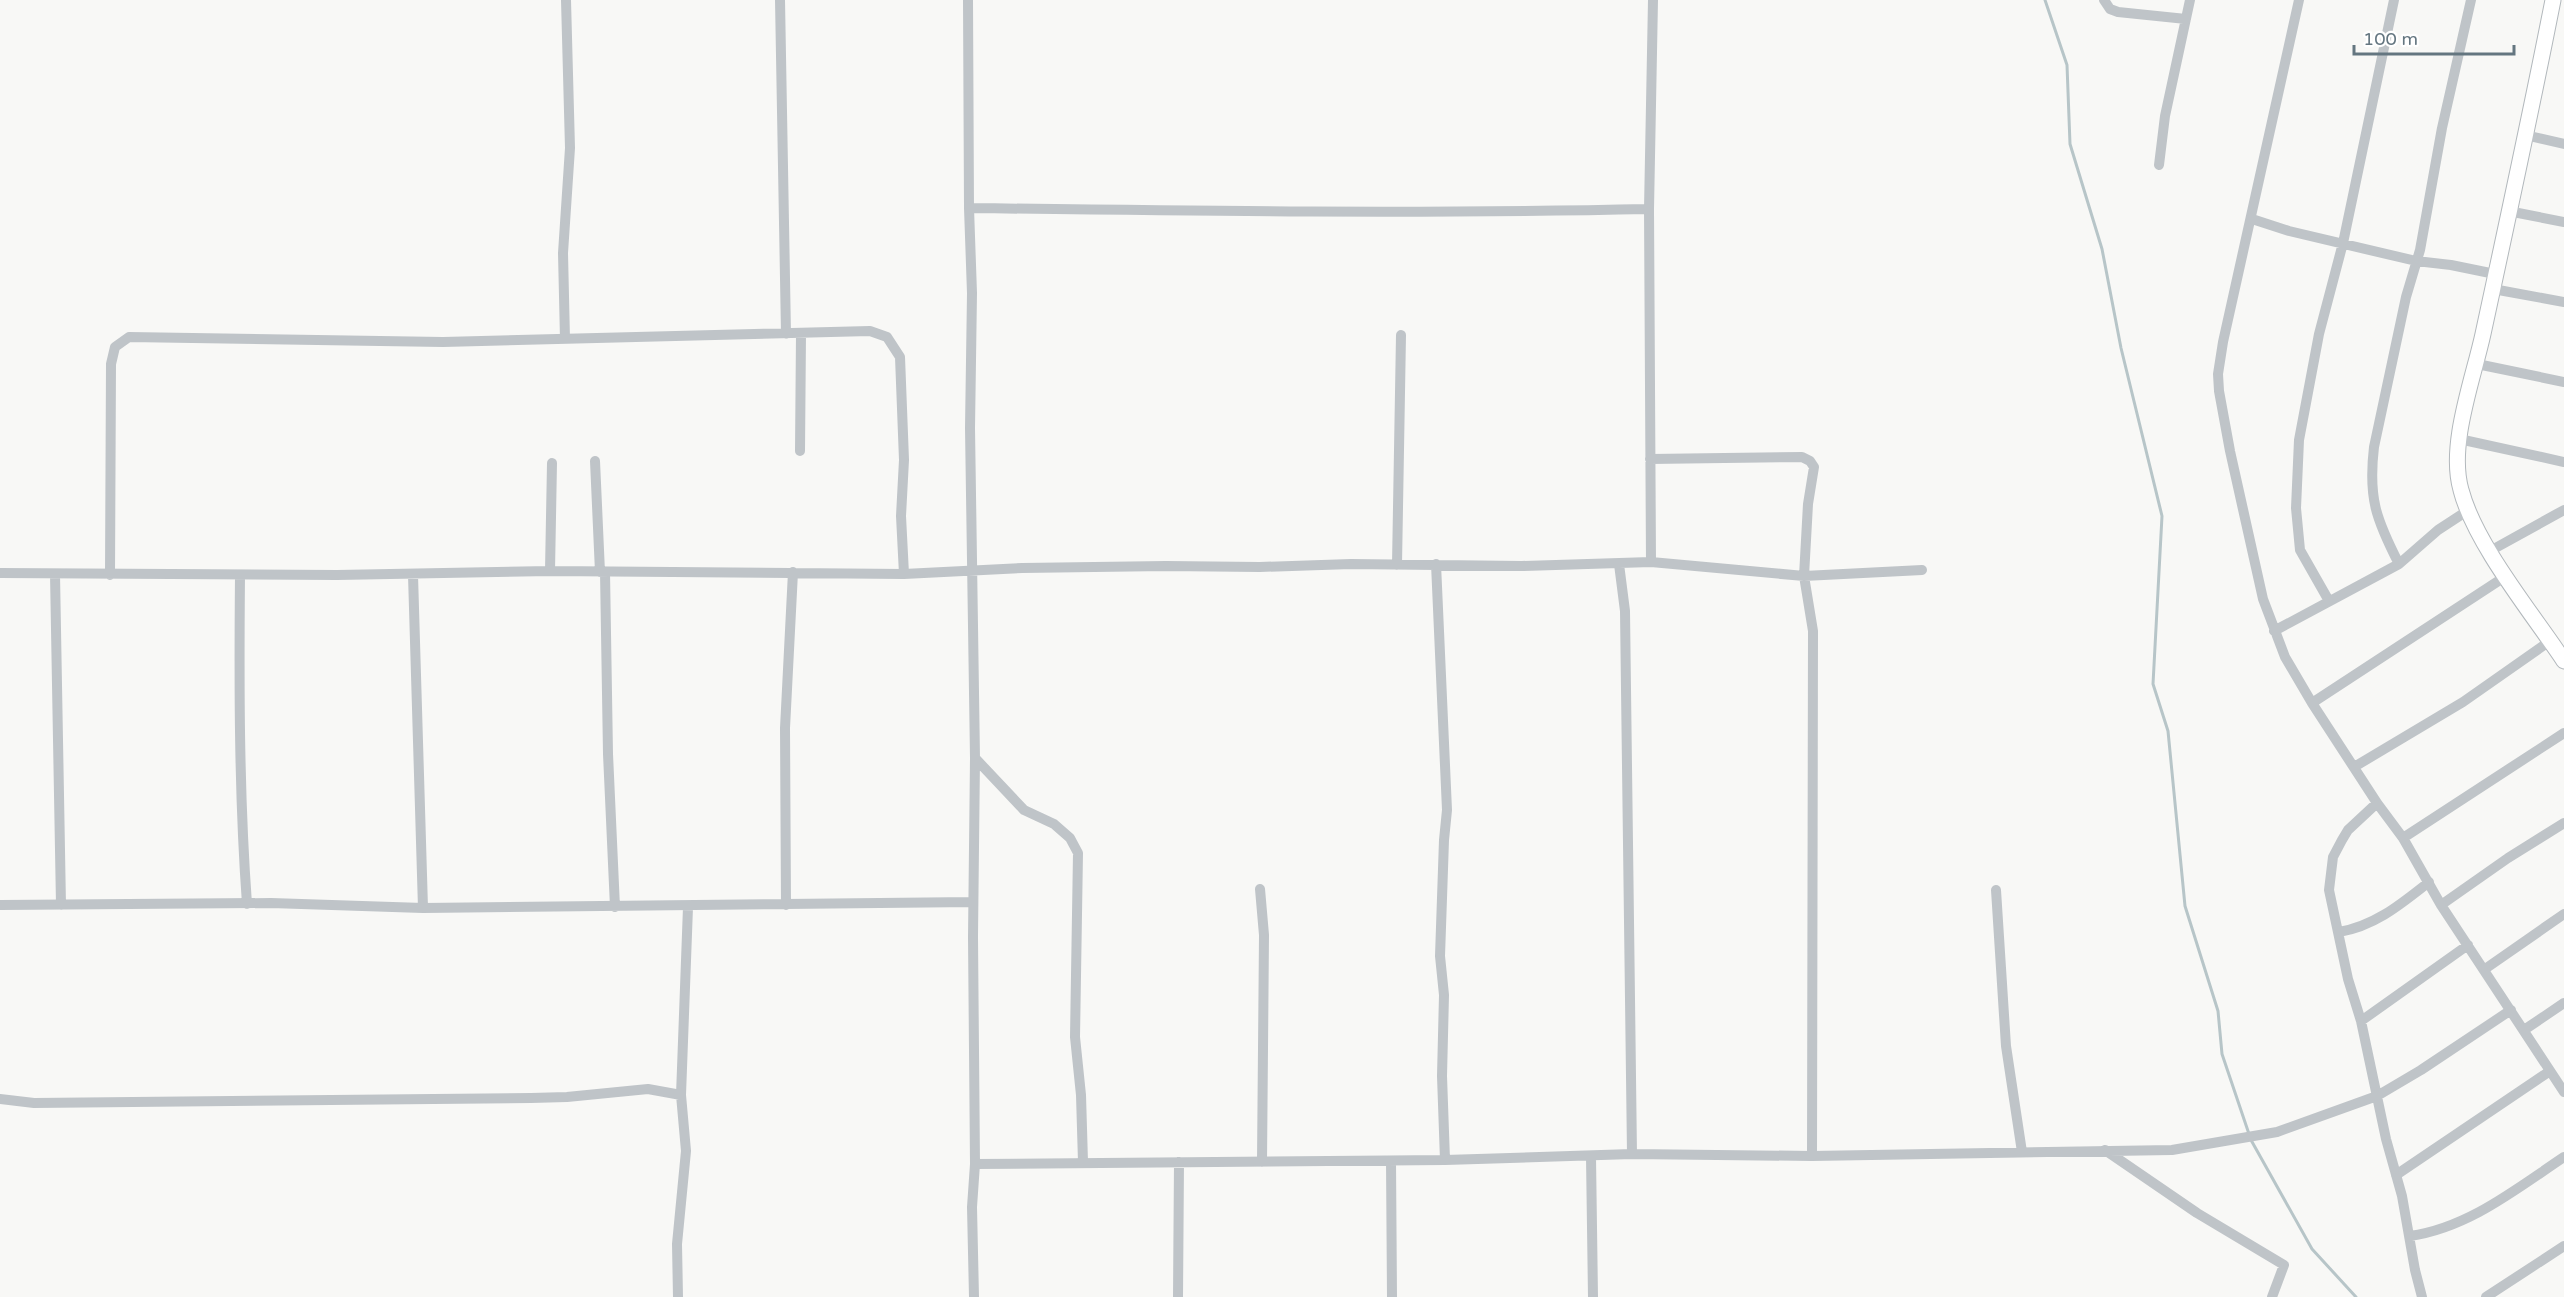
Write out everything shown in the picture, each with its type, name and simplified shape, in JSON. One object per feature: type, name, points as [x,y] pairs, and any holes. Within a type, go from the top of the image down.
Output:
[{"type":"main road","points":[[2553,0],[2477,364],[2459,439],[2457,472],[2467,511],[2506,576],[2564,661]]},
{"type":"street","points":[[565,339],[563,253],[570,148],[566,0]]},
{"type":"street","points":[[780,0],[786,334]]},
{"type":"street","points":[[968,0],[969,208],[972,293],[971,570],[975,759],[973,902],[975,1164],[972,1207],[974,1297]]},
{"type":"street","points":[[1651,562],[1649,209],[1653,0]]},
{"type":"street","points":[[2104,0],[2110,9],[2118,12],[2186,19]]},
{"type":"street","points":[[2159,165],[2165,116],[2190,0]]},
{"type":"street","points":[[2299,0],[2223,342],[2218,374],[2230,451],[2263,599],[2285,657],[2312,703],[2377,803],[2403,838],[2441,905],[2564,1092]]},
{"type":"street","points":[[2329,601],[2300,550],[2296,508],[2299,440],[2319,334],[2343,243],[2394,0]]},
{"type":"street","points":[[2399,564],[2374,506],[2371,471],[2378,426],[2416,261],[2471,0]]},
{"type":"street","points":[[2525,135],[2564,144]]},
{"type":"street","points":[[969,208],[1363,212],[1649,209]]},
{"type":"street","points":[[2508,211],[2564,222]]},
{"type":"street","points":[[2252,219],[2416,261],[2451,265],[2494,281],[2564,302]]},
{"type":"street","points":[[110,574],[111,364],[115,347],[129,337],[388,342],[870,331],[882,334],[893,343],[900,357],[904,460],[902,516],[904,574]]},
{"type":"street","points":[[800,451],[801,334]]},
{"type":"street","points":[[1396,565],[1401,335]]},
{"type":"street","points":[[2477,364],[2564,382]]},
{"type":"street","points":[[2459,439],[2564,462]]},
{"type":"street","points":[[1650,459],[1802,457],[1810,461],[1814,467],[1808,504],[1804,576],[1813,632],[1812,1156]]},
{"type":"street","points":[[595,460],[602,572],[615,908]]},
{"type":"street","points":[[550,571],[552,463]]},
{"type":"street","points":[[2490,551],[2564,510]]},
{"type":"street","points":[[2274,632],[2399,564],[2438,530],[2467,511]]},
{"type":"street","points":[[0,573],[413,575],[550,571],[904,574],[971,570],[1166,566],[1436,564],[1522,566],[1651,562],[1804,576],[1922,570]]},
{"type":"street","points":[[1436,564],[1447,810],[1440,956],[1444,994],[1442,1076],[1445,1160]]},
{"type":"street","points":[[1619,564],[1625,611],[1632,1154]]},
{"type":"street","points":[[786,905],[785,728],[793,572]]},
{"type":"street","points":[[55,574],[61,905]]},
{"type":"street","points":[[240,575],[238,725],[242,841],[247,904]]},
{"type":"street","points":[[413,575],[423,908]]},
{"type":"street","points":[[2312,703],[2506,576]]},
{"type":"street","points":[[2354,767],[2463,702],[2550,641]]},
{"type":"street","points":[[2403,838],[2564,733]]},
{"type":"street","points":[[975,759],[1024,810],[1054,824],[1070,838],[1078,853],[1075,1037],[1081,1095],[1083,1162]]},
{"type":"street","points":[[2377,803],[2348,830],[2333,857],[2330,890],[2348,979],[2361,1021],[2422,1297]]},
{"type":"street","points":[[2441,905],[2508,858],[2564,823]]},
{"type":"street","points":[[2339,932],[2357,929],[2381,918],[2429,882]]},
{"type":"street","points":[[1260,889],[1264,935],[1262,1162]]},
{"type":"street","points":[[1996,890],[2006,1046],[2022,1152]]},
{"type":"street","points":[[0,905],[247,904],[423,908],[615,908],[973,902]]},
{"type":"street","points":[[678,1297],[677,1244],[686,1150],[681,1095],[688,907]]},
{"type":"street","points":[[2485,969],[2564,914]]},
{"type":"street","points":[[2361,1021],[2468,945]]},
{"type":"street","points":[[2524,1030],[2564,1003]]},
{"type":"street","points":[[975,1164],[1391,1161],[1591,1157],[1632,1154],[1812,1156],[2172,1150],[2277,1131],[2377,1096],[2430,1065],[2511,1010]]},
{"type":"street","points":[[2396,1175],[2550,1071]]},
{"type":"street","points":[[0,1099],[34,1103],[312,1099],[428,1101],[567,1098],[648,1089],[681,1095]]},
{"type":"street","points":[[2105,1150],[2197,1214],[2284,1265],[2272,1297]]},
{"type":"street","points":[[1591,1157],[1593,1297]]},
{"type":"street","points":[[2410,1236],[2430,1233],[2455,1225],[2564,1157]]},
{"type":"street","points":[[1391,1161],[1392,1297]]},
{"type":"street","points":[[1178,1297],[1179,1162]]},
{"type":"street","points":[[2486,1297],[2564,1246]]},
{"type":"waterway","points":[[2045,0],[2067,65],[2070,144],[2102,249],[2121,348],[2162,516],[2153,684],[2168,731],[2185,906],[2218,1011],[2222,1054],[2249,1134]]},
{"type":"waterway","points":[[2251,1140],[2312,1249],[2356,1297]]}]
